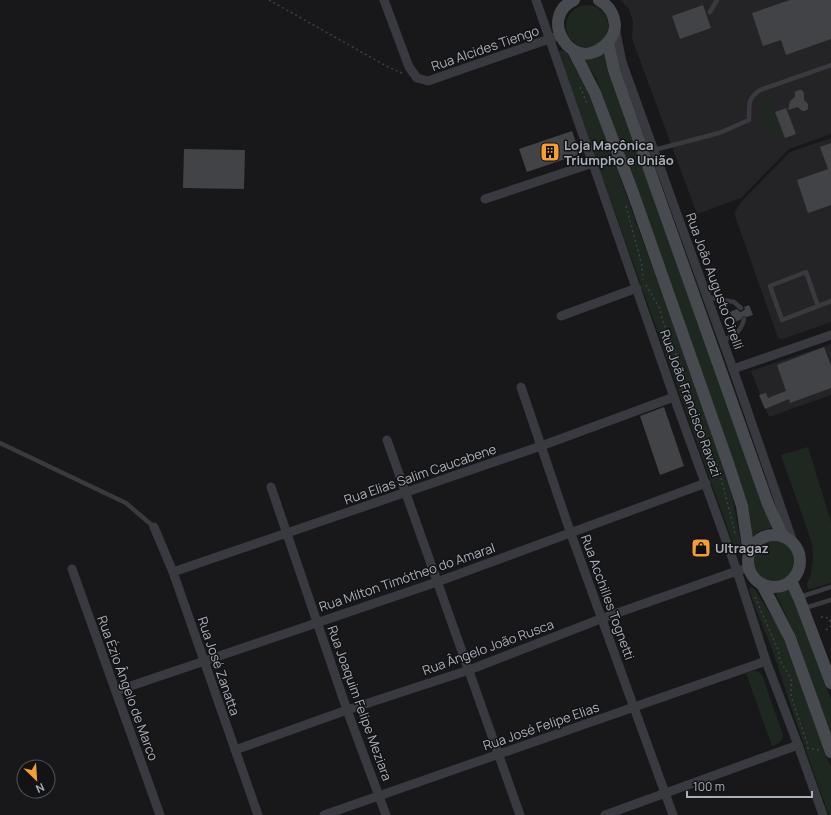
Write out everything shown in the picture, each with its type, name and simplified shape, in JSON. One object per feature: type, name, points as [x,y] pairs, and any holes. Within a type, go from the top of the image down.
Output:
[{"type":"main road","points":[[558,0],[561,13]]},
{"type":"main road","points":[[574,0],[565,6],[561,13],[555,37],[573,50],[582,53],[592,53],[601,49],[608,43],[615,28],[612,13],[604,2]]},
{"type":"main road","points":[[608,43],[614,70],[768,504],[782,535]]},
{"type":"main road","points":[[573,50],[601,107],[729,466],[742,506],[749,553],[748,561],[743,570],[762,584],[769,587],[777,587],[785,585],[791,581],[797,574],[800,566],[801,557],[798,549],[793,542],[782,535],[774,534],[758,539],[752,546],[749,553]]},
{"type":"main road","points":[[791,581],[801,603],[831,684]]},
{"type":"main road","points":[[762,584],[790,638],[825,751]]},
{"type":"street","name":"Rua Alcides Tiengo","points":[[384,0],[409,67],[417,78],[428,81],[555,37]]},
{"type":"street","name":"Rua João Francisco Ravazi","points":[[536,0],[555,37],[593,163],[674,397],[706,484],[743,570],[766,661],[801,746],[823,815]]},
{"type":"street","name":"Rua João Augusto Cirelli","points":[[615,28],[622,62],[723,341],[793,542]]},
{"type":"street","points":[[485,200],[593,163]]},
{"type":"street","points":[[561,316],[637,288]]},
{"type":"street","points":[[733,370],[831,335]]},
{"type":"street","name":"Rua Acchilles Tognetti","points":[[521,387],[571,534],[603,618],[633,707],[673,815]]},
{"type":"street","name":"Rua Elias Salim Caucabene","points":[[173,572],[541,446],[674,397]]},
{"type":"street","points":[[387,440],[520,815]]},
{"type":"street","name":"Rua Milton Timótheo do Amaral","points":[[116,692],[437,582],[706,484]]},
{"type":"street","name":"Rua Joaquim Felipe Meziara","points":[[271,487],[347,710],[386,815]]},
{"type":"street","name":"Rua José Zanatta","points":[[154,527],[173,572],[258,815]]},
{"type":"street","name":"Rua Ézio Ângelo de Marco","points":[[72,569],[160,815]]},
{"type":"street","name":"Rua Ângelo João Rusca","points":[[235,750],[347,710],[469,670],[603,618],[743,570]]},
{"type":"street","name":"Rua José Felipe Elias","points":[[324,815],[766,661]]},
{"type":"street","points":[[605,815],[801,746]]},
{"type":"lane","points":[[710,12],[717,0]]},
{"type":"lane","points":[[654,150],[719,133],[750,120],[750,100],[754,94],[760,90],[831,65]]},
{"type":"lane","points":[[818,306],[806,272],[770,286],[782,320],[831,301]]},
{"type":"lane","points":[[707,297],[734,302],[741,308]]},
{"type":"lane","points":[[723,341],[739,332],[744,318]]},
{"type":"lane","points":[[0,443],[126,503],[154,527]]},
{"type":"lane","points":[[801,603],[831,587]]},
{"type":"lane","points":[[801,603],[831,600]]},
{"type":"path","points":[[269,0],[388,67],[403,73]]},
{"type":"path","points":[[577,82],[589,107]]},
{"type":"path","points":[[624,201],[642,266],[643,282],[660,309],[662,319],[683,371],[682,391],[694,414],[710,454],[718,466],[736,536]]},
{"type":"path","points":[[754,594],[779,652],[778,657],[791,680],[792,697],[809,748]]},
{"type":"path","points":[[821,617],[829,618],[831,623],[826,630]]},
{"type":"path","points":[[801,746],[825,751]]},
{"type":"shaded area","points":[[620,0],[831,0],[831,134],[789,149],[741,198],[697,214],[632,39],[633,22],[629,9]]},
{"type":"shaded area","points":[[583,5],[591,5],[602,11],[608,22],[608,30],[602,41],[591,47],[583,47],[572,41],[566,30],[566,22],[572,11]]},
{"type":"shaded area","points":[[561,50],[566,52],[586,88],[602,127],[724,468],[732,495],[742,550],[740,552],[736,552],[558,52]]},
{"type":"shaded area","points":[[606,54],[666,233],[773,527],[757,532],[752,537],[642,203],[596,78],[583,59]]},
{"type":"shaded area","points":[[769,101],[782,134],[777,134],[772,131],[764,122],[762,111],[763,105]]},
{"type":"shaded area","points":[[831,138],[831,322],[783,339],[778,338],[734,213],[742,201],[790,152]]},
{"type":"shaded area","points":[[831,344],[831,395],[769,417],[751,371]]},
{"type":"shaded area","points":[[808,447],[831,522],[831,583],[811,589],[808,589],[807,584],[811,575],[813,558],[812,543],[781,455]]},
{"type":"shaded area","points":[[774,538],[786,542],[792,548],[796,560],[792,572],[786,578],[774,582],[762,578],[756,572],[752,560],[756,548],[762,542]]},
{"type":"shaded area","points":[[752,587],[780,630],[793,661],[831,768],[831,815],[829,815],[773,652],[751,597],[749,589]]},
{"type":"shaded area","points":[[790,589],[831,699],[831,742],[798,641],[776,594]]},
{"type":"shaded area","points":[[757,671],[762,675],[783,735],[779,742],[772,746],[746,673]]},
{"type":"building","points":[[790,0],[831,0],[831,39],[786,55],[781,40],[763,46],[752,13]]},
{"type":"building","points":[[703,5],[711,28],[680,39],[672,16]]},
{"type":"building","points":[[802,90],[804,93],[804,100],[808,104],[808,109],[802,111],[798,107],[788,110],[790,101],[795,97],[795,92]]},
{"type":"building","points":[[786,108],[796,134],[785,138],[775,112]]},
{"type":"building","name":"Loja Maçônica Triumpho e União","points":[[572,131],[580,154],[527,172],[519,149]]},
{"type":"building","points":[[831,143],[831,205],[808,213],[797,180],[828,169],[820,147]]},
{"type":"building","points":[[184,149],[245,150],[244,189],[183,188]]},
{"type":"building","points":[[749,305],[753,315],[747,317],[743,316],[740,320],[734,322],[730,312],[737,309],[740,312],[743,311],[745,309],[744,307]]},
{"type":"building","points":[[824,347],[831,366],[831,388],[790,403],[789,399],[765,409],[759,395],[766,393],[768,398],[786,391],[777,365]]},
{"type":"building","points":[[664,407],[684,466],[660,475],[640,416]]},
{"type":"place","name":"Loja Maçônica Triumpho e União","points":[[550,152]]},
{"type":"place","name":"Ultragaz","points":[[701,548]]}]
